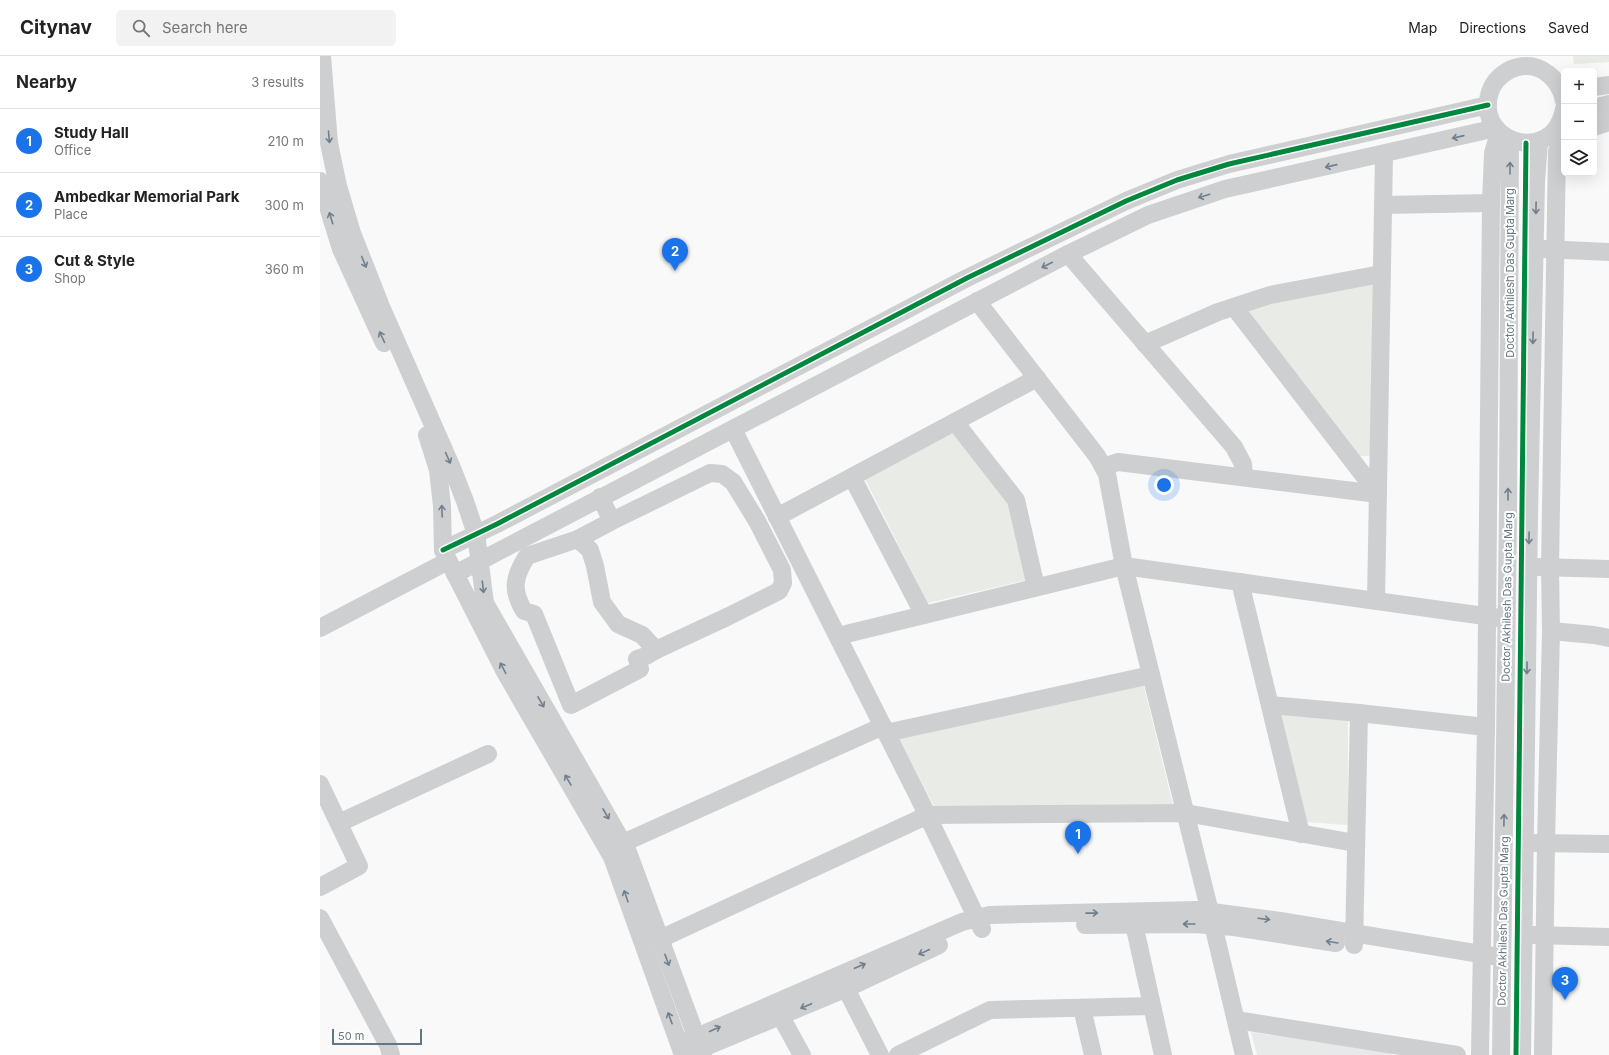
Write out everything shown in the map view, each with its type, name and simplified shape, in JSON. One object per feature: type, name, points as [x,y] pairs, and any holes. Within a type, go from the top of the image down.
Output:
[{"type":"street","points":[[322,56],[329,143],[338,186],[352,233],[382,309],[452,468],[476,534],[485,603],[628,852],[660,939],[691,1049]]},
{"type":"street","points":[[1503,134],[1490,117],[1488,105],[1489,94],[1494,84],[1510,63],[1519,67],[1545,64],[1553,77],[1563,104]]},
{"type":"street","points":[[1597,87],[1609,85]]},
{"type":"street","points":[[1597,107],[1609,104]]},
{"type":"street","points":[[320,628],[448,562],[476,534],[967,278],[1141,195],[1177,180],[1229,164],[1488,105]]},
{"type":"street","points":[[448,562],[480,561],[977,301],[1148,215],[1226,189],[1384,154],[1503,134],[1526,143],[1540,141],[1549,136],[1557,128],[1561,113]]},
{"type":"street","points":[[1597,126],[1609,122]]},
{"type":"street","points":[[1480,1055],[1486,727],[1491,203],[1493,153],[1496,143],[1503,134]]},
{"type":"street","name":"Doctor Akhilesh Das Gupta Marg","points":[[1501,1055],[1507,620],[1503,134]]},
{"type":"street","name":"Doctor Akhilesh Das Gupta Marg","points":[[1522,1055],[1528,566],[1536,182],[1540,141]]},
{"type":"street","points":[[1543,1055],[1551,631],[1550,567],[1555,250],[1557,151],[1561,147]]},
{"type":"street","points":[[1376,601],[1384,154]]},
{"type":"street","points":[[320,181],[341,248],[426,434],[438,470],[448,562],[505,672],[612,857],[691,1049]]},
{"type":"street","points":[[1383,205],[1491,203]]},
{"type":"street","points":[[1535,248],[1609,252]]},
{"type":"street","points":[[1068,254],[1234,447],[1243,464],[1244,477]]},
{"type":"street","points":[[1145,344],[1218,312],[1270,295],[1381,274]]},
{"type":"street","points":[[977,301],[1097,456],[1107,474],[1124,566],[1186,813],[1244,1055]]},
{"type":"street","points":[[1234,307],[1378,494]]},
{"type":"street","points":[[778,517],[1037,378]]},
{"type":"street","points":[[955,422],[1016,500],[1036,587]]},
{"type":"street","points":[[733,429],[928,815],[980,924]]},
{"type":"street","points":[[1103,467],[1118,462],[1378,494]]},
{"type":"street","points":[[710,473],[722,474],[733,482],[757,521],[782,570],[783,583],[779,591],[637,659],[640,669],[571,705],[534,614],[524,611],[517,599],[515,586],[520,567],[526,556],[578,540],[612,521],[710,473]]},
{"type":"street","points":[[852,477],[924,615]]},
{"type":"street","points":[[600,497],[612,521]]},
{"type":"street","points":[[578,540],[590,550],[595,566],[602,602],[618,624],[642,635],[656,650]]},
{"type":"street","points":[[838,636],[1124,566],[1528,622]]},
{"type":"street","points":[[1528,566],[1609,568]]},
{"type":"street","points":[[1240,582],[1301,834]]},
{"type":"street","points":[[1551,631],[1594,634],[1609,638]]},
{"type":"street","points":[[623,843],[885,729],[1152,675]]},
{"type":"street","points":[[1270,705],[1486,727]]},
{"type":"street","points":[[1354,940],[1359,713]]},
{"type":"street","points":[[339,823],[488,754]]},
{"type":"street","points":[[320,784],[359,866],[320,887]]},
{"type":"street","points":[[660,939],[928,815],[1186,813],[1356,844]]},
{"type":"street","points":[[1524,843],[1609,844]]},
{"type":"street","points":[[320,918],[388,1045],[391,1055]]},
{"type":"street","points":[[691,1049],[842,982],[965,933],[980,924],[992,926],[1132,918],[1212,919],[1234,927],[1354,940],[1502,964],[1523,964]]},
{"type":"street","points":[[1132,918],[1163,1055]]},
{"type":"street","points":[[1523,934],[1609,937]]},
{"type":"street","points":[[842,982],[880,1055]]},
{"type":"street","points":[[898,1055],[990,1010],[1152,1006]]},
{"type":"street","points":[[1082,1008],[1093,1055]]},
{"type":"street","points":[[777,1010],[802,1055]]},
{"type":"street","points":[[1236,1020],[1397,1050],[1457,1055]]},
{"type":"shaded area","points":[[1573,56],[1609,56],[1609,62],[1574,64]]},
{"type":"shaded area","points":[[1375,281],[1370,456],[1359,456],[1247,310],[1276,300]]},
{"type":"shaded area","points":[[955,432],[1007,500],[1027,580],[928,603],[865,479]]},
{"type":"shaded area","points":[[1143,683],[1173,805],[935,808],[899,739]]},
{"type":"shaded area","points":[[1281,713],[1348,720],[1348,825],[1306,822]]},
{"type":"shaded area","points":[[1251,1032],[1392,1053],[1392,1055],[1257,1055]]},
{"type":"cycle path","points":[[443,550],[497,524],[967,278],[1126,201],[1177,180],[1229,164],[1488,105]]},
{"type":"cycle path","points":[[1516,1055],[1526,143]]},
{"type":"place","name":"Ambedkar Memorial Park","points":[[675,271]]},
{"type":"place","name":"Study Hall","points":[[1078,854]]},
{"type":"place","name":"Cut & Style","points":[[1565,1000]]}]
